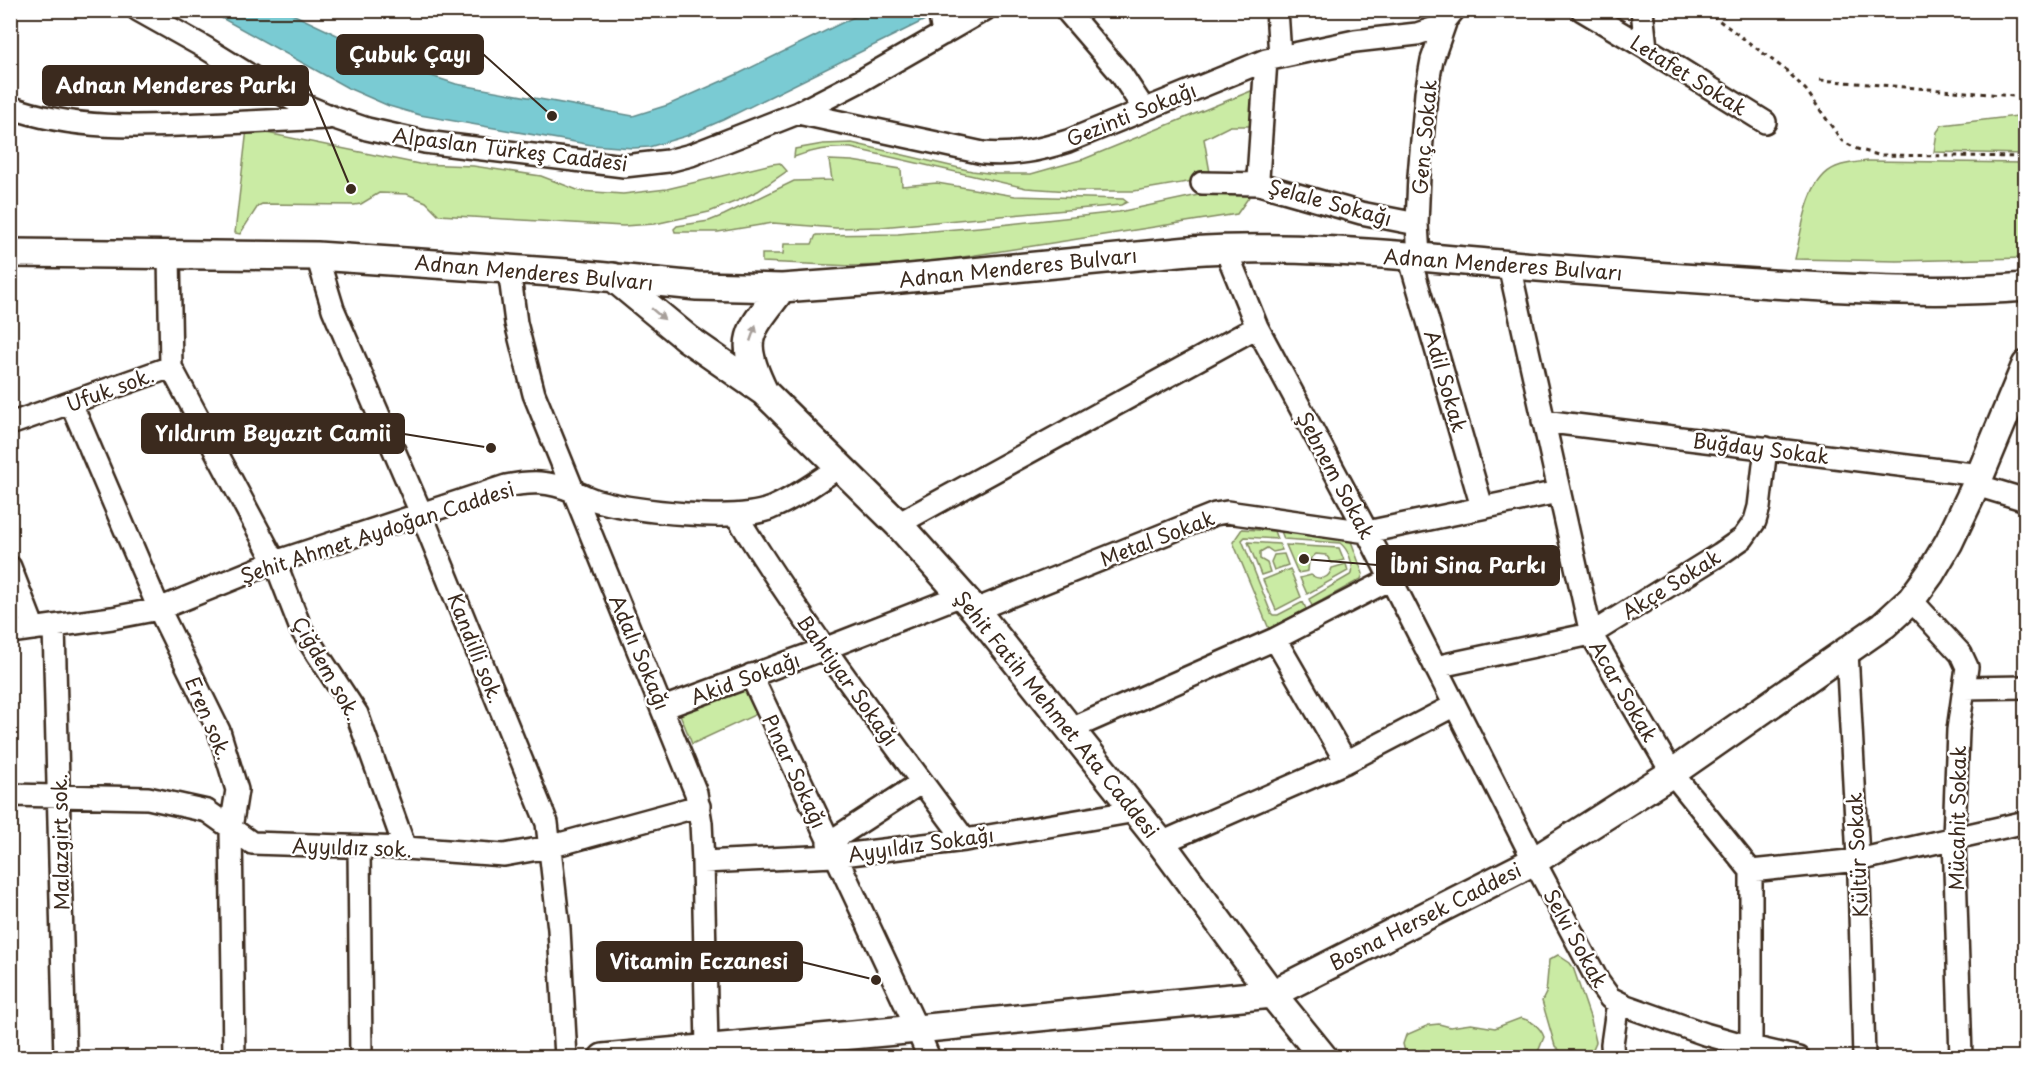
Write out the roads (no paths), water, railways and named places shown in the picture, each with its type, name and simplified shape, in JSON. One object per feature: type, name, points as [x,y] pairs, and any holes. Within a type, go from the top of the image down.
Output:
[{"type":"main road","name":"Adnan Menderes Bulvarı","points":[[10,254],[317,256],[509,268],[697,286],[782,288],[1225,248],[1270,248],[1414,256],[1509,265],[1835,287],[1973,291],[2025,286]]},
{"type":"main road","name":"Şehit Fatih Mehmet Ata Caddesi","points":[[613,277],[688,339],[764,392],[898,524],[968,602],[1071,729],[1161,843],[1272,994],[1324,1058]]},
{"type":"main road","name":"Şehit Fatih Mehmet Ata Caddesi","points":[[764,392],[749,354],[751,331],[782,288]]},
{"type":"main road","name":"Bosna Hersek Caddesi","points":[[603,1058],[1272,994],[1534,861],[1672,773],[1884,625],[1911,600],[1949,542],[1978,480],[2025,365]]},
{"type":"street","name":"Alpaslan Türkeş Caddesi","points":[[138,10],[262,83],[332,117],[377,132],[425,142],[624,166],[668,161],[691,155],[798,113],[941,20],[984,10]]},
{"type":"street","points":[[1066,10],[1121,74],[1144,109]]},
{"type":"street","name":"Şelale Sokağı","points":[[1277,10],[1259,184],[1361,213],[1417,224]]},
{"type":"street","name":"Letafet Sokak","points":[[1582,10],[1765,122]]},
{"type":"street","points":[[1642,10],[1646,48]]},
{"type":"street","name":"Gezinti Sokağı","points":[[798,113],[983,153],[1004,155],[1046,148],[1273,58],[1355,41],[1417,34],[1435,28],[1450,15]]},
{"type":"street","name":"Genç Sokak","points":[[1414,256],[1426,93],[1432,60],[1450,15]]},
{"type":"street","points":[[10,107],[41,117],[70,122],[145,127],[332,117]]},
{"type":"street","points":[[1202,183],[1259,184]]},
{"type":"street","name":"Şebnem Sokak","points":[[1225,248],[1257,327],[1367,532],[1534,861]]},
{"type":"street","name":"Ufuk sok.","points":[[10,424],[171,367],[169,255]]},
{"type":"street","name":"Kandilli sok.","points":[[317,256],[333,309],[421,513],[547,822],[559,929],[566,1058]]},
{"type":"street","name":"Adil Sokak","points":[[1414,256],[1482,507]]},
{"type":"street","name":"Acar Sokak","points":[[1509,265],[1591,634],[1672,773],[1751,871]]},
{"type":"street","name":"Adalı Sokağı","points":[[509,268],[516,323],[538,404],[692,780],[699,806],[703,862],[707,1048]]},
{"type":"street","points":[[898,524],[1257,327]]},
{"type":"street","name":"Çiğdem sok.","points":[[171,367],[275,562],[301,629],[357,714],[405,848]]},
{"type":"street","name":"Eren sok.","points":[[71,403],[159,609],[219,731],[237,790],[231,828],[234,1058]]},
{"type":"street","name":"Buğday Sokak","points":[[1543,421],[1766,448],[1978,480],[2025,500]]},
{"type":"street","name":"Akçe Sokak","points":[[1435,667],[1591,634],[1743,538],[1755,522],[1759,507],[1766,448]]},
{"type":"street","name":"Şehit Ahmet Aydoğan Caddesi","points":[[10,632],[159,609],[275,562],[506,486],[530,481],[548,483],[596,500],[644,510],[736,515],[769,509],[788,500],[841,466]]},
{"type":"street","name":"Metal Sokak","points":[[968,602],[1215,514],[1227,512],[1367,532],[1558,492]]},
{"type":"street","name":"Bahtiyar Sokağı","points":[[736,515],[824,649],[965,840]]},
{"type":"street","name":"Malazgirt sok.","points":[[10,567],[44,627],[59,796],[65,1058]]},
{"type":"street","points":[[1071,729],[1275,639],[1391,579]]},
{"type":"street","name":"Mücahit Sokak","points":[[1911,600],[1961,654],[1967,667],[1958,730],[1954,838],[1961,1058]]},
{"type":"street","name":"Akid Sokağı","points":[[663,708],[824,649],[968,602]]},
{"type":"street","points":[[1275,639],[1346,762]]},
{"type":"street","name":"Kültür Sokak","points":[[1847,652],[1858,860],[1864,1058]]},
{"type":"street","name":"Pınar Sokağı","points":[[750,675],[929,1058]]},
{"type":"street","points":[[1964,687],[2025,687]]},
{"type":"street","points":[[1161,843],[1346,762],[1455,705]]},
{"type":"street","points":[[831,849],[922,782]]},
{"type":"street","name":"Ayyıldız sok.","points":[[10,795],[148,798],[207,811],[252,843],[405,848],[504,855],[549,847],[699,806]]},
{"type":"street","name":"Ayyıldız Sokağı","points":[[703,862],[831,849],[965,840],[1136,812]]},
{"type":"street","points":[[1751,1052],[1751,871],[1858,860],[2025,822]]},
{"type":"street","points":[[359,846],[361,1058]]},
{"type":"street","name":"Selvi Sokak","points":[[1534,861],[1599,983],[1610,998],[1751,1052],[1799,1058]]},
{"type":"street","points":[[1613,1058],[1612,1044],[1618,1002]]},
{"type":"water","points":[[209,11],[286,11],[407,68],[456,84],[633,116],[668,105],[740,73],[866,11],[943,11],[723,120],[686,136],[649,147],[633,148],[592,145],[420,115],[389,106],[348,88]]},
{"type":"place","name":"Çubuk Çayı","points":[[552,116]]},
{"type":"place","name":"Adnan Menderes Parkı","points":[[351,189]]},
{"type":"place","name":"Yıldırım Beyazıt Camii","points":[[491,448]]},
{"type":"place","name":"İbni Sina Parkı","points":[[1304,559]]},
{"type":"place","name":"Vitamin Eczanesi","points":[[876,980]]}]
